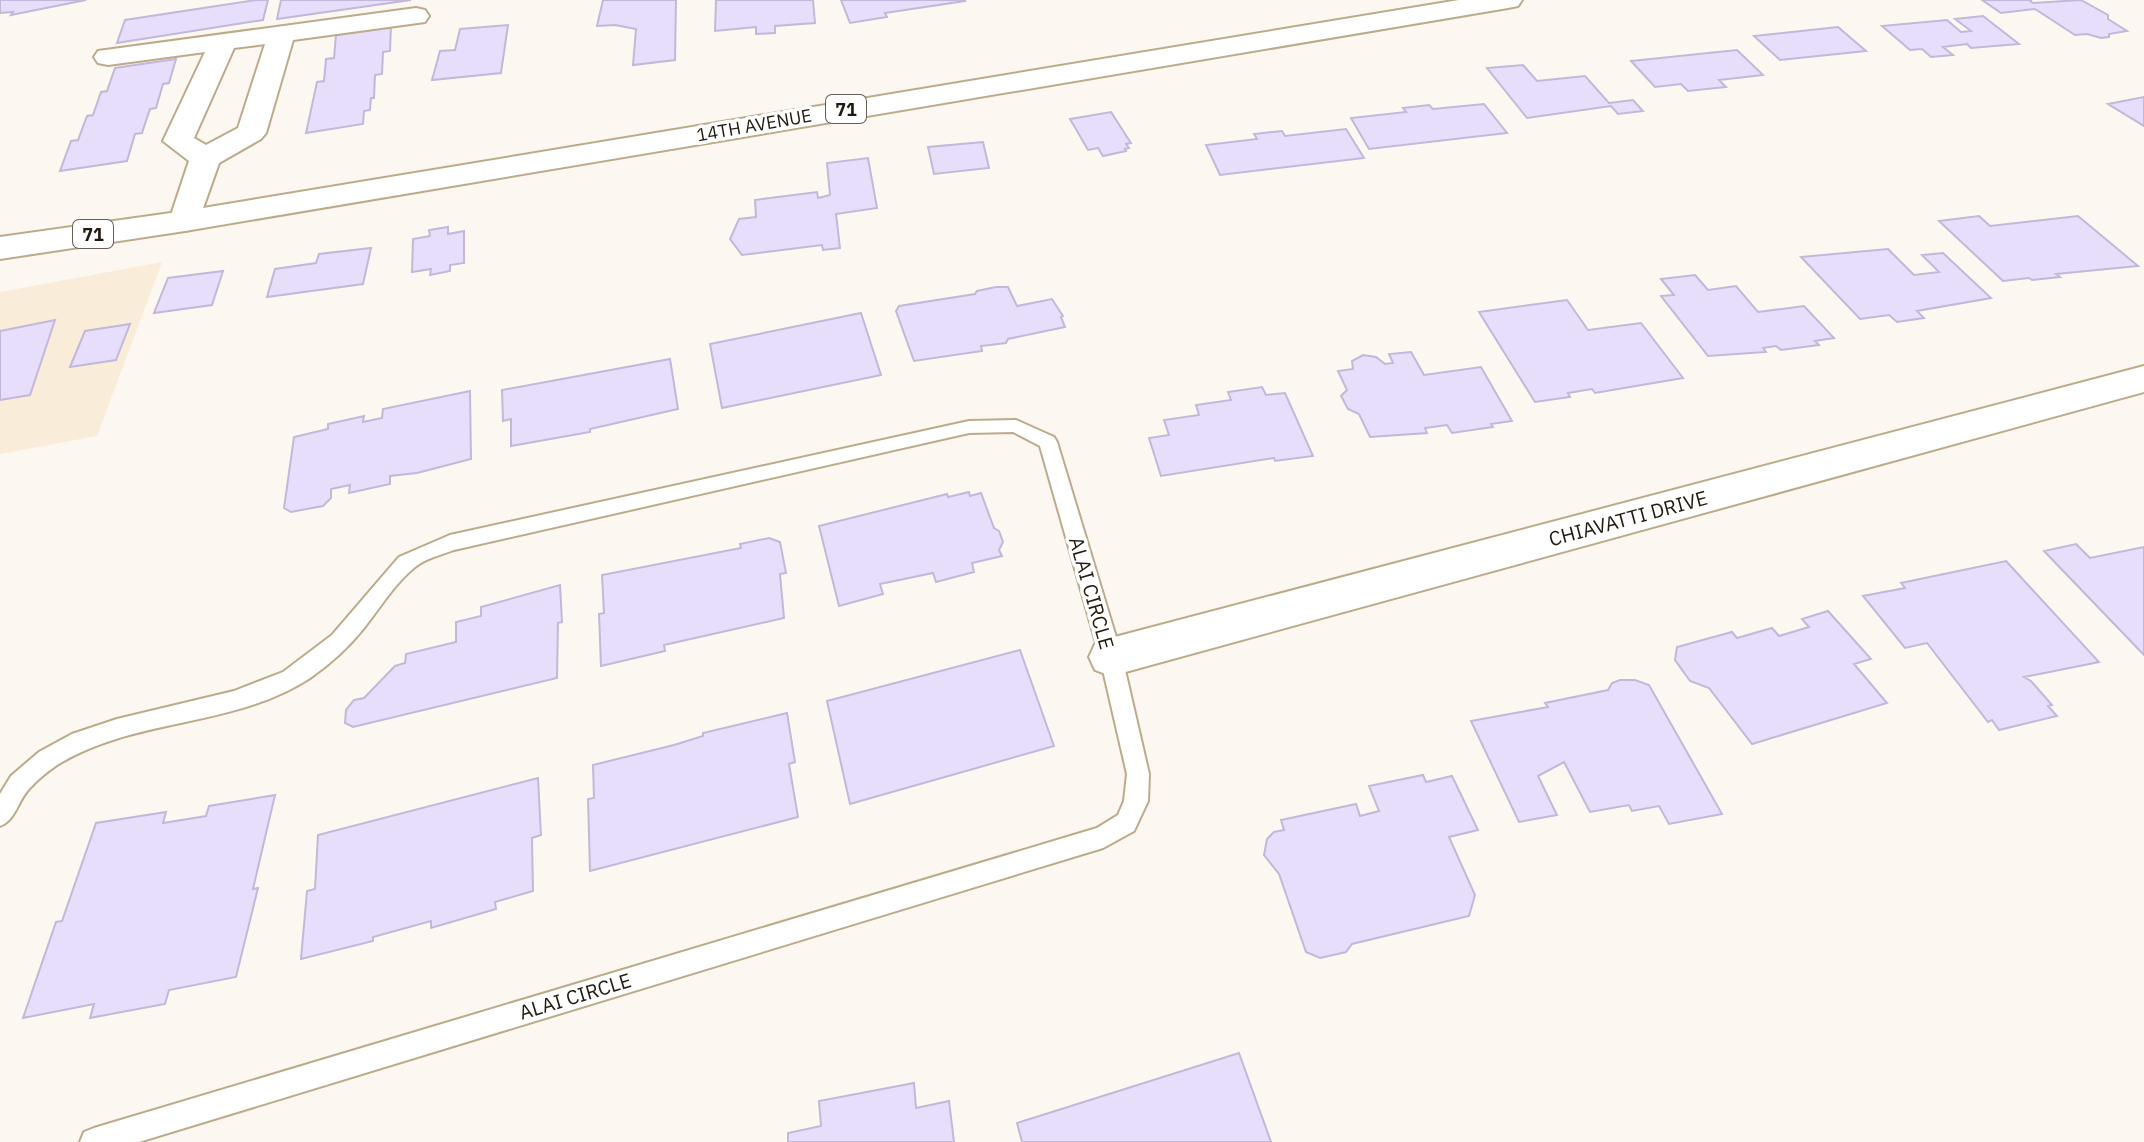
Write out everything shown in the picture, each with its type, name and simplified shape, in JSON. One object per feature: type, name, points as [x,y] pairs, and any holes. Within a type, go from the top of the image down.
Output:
[{"type":"main road","name":"14TH AVENUE","points":[[0,248],[185,221],[1508,0]]},
{"type":"street","points":[[108,57],[416,16]]},
{"type":"street","points":[[185,221],[205,158],[251,133],[281,35]]},
{"type":"street","points":[[205,158],[178,141],[223,43]]},
{"type":"street","name":"CHIAVATTI DRIVE","points":[[1111,657],[2144,379]]},
{"type":"lane","name":"ALAI CIRCLE","points":[[0,815],[7,799],[29,770],[60,748],[98,735],[232,703],[273,688],[313,664],[348,632],[408,561],[450,543],[969,427],[1016,426],[1048,442],[1111,657],[1138,774],[1136,801],[1126,823],[1103,837],[94,1142]]},
{"type":"shaded area","points":[[162,262],[97,436],[0,454],[0,292]]},
{"type":"building","points":[[0,0],[86,0],[11,15],[13,12],[0,13]]},
{"type":"building","points":[[268,0],[263,20],[117,43],[125,20]]},
{"type":"building","points":[[281,0],[411,0],[277,19]]},
{"type":"building","points":[[603,0],[676,0],[675,60],[633,65],[636,29],[597,26]]},
{"type":"building","points":[[716,0],[813,0],[815,23],[775,26],[775,33],[756,34],[756,27],[715,31]]},
{"type":"building","points":[[841,0],[965,1],[885,13],[887,17],[850,23]]},
{"type":"building","points":[[1982,0],[2029,0],[2033,3],[2081,0],[2108,15],[2108,19],[2127,31],[2101,38],[2075,35],[2035,9],[2001,13]]},
{"type":"building","points":[[1983,16],[2019,44],[1943,47],[1953,55],[1931,57],[1922,49],[1910,50],[1882,26],[1947,20],[1961,32],[1971,31],[1955,19]]},
{"type":"building","points":[[508,25],[501,73],[432,80],[440,51],[455,50],[460,29]]},
{"type":"building","points":[[391,27],[390,51],[383,52],[382,74],[375,75],[374,98],[371,98],[370,110],[364,111],[363,124],[306,133],[317,82],[324,81],[326,59],[334,58],[336,35]]},
{"type":"building","points":[[1838,27],[1866,51],[1780,60],[1754,36]]},
{"type":"building","points":[[1737,50],[1763,75],[1719,80],[1726,87],[1688,91],[1681,84],[1655,87],[1631,61]]},
{"type":"building","points":[[176,59],[169,83],[163,84],[156,108],[150,109],[142,133],[135,134],[127,161],[60,171],[71,141],[78,140],[87,116],[93,115],[101,92],[107,91],[115,68]]},
{"type":"building","points":[[1523,65],[1537,81],[1585,76],[1609,103],[1633,100],[1643,111],[1618,114],[1611,106],[1527,118],[1487,68]]},
{"type":"building","points":[[2144,97],[2144,126],[2108,104]]},
{"type":"building","points":[[1484,104],[1507,133],[1369,149],[1351,118],[1406,112],[1403,108],[1429,105],[1433,109]]},
{"type":"building","points":[[1111,112],[1131,143],[1126,144],[1129,148],[1126,151],[1103,156],[1098,148],[1088,150],[1070,119]]},
{"type":"building","points":[[1346,129],[1364,158],[1220,175],[1206,145],[1257,139],[1254,134],[1282,131],[1285,136]]},
{"type":"building","points":[[983,142],[989,168],[934,174],[928,147]]},
{"type":"building","points":[[868,158],[877,208],[836,214],[840,248],[823,250],[822,245],[742,255],[730,239],[739,219],[756,217],[755,200],[817,192],[818,198],[830,195],[827,163]]},
{"type":"building","points":[[1979,216],[1990,226],[2078,216],[2138,266],[2003,281],[1939,221]]},
{"type":"building","points":[[448,227],[448,234],[464,231],[464,263],[450,265],[450,271],[430,275],[431,269],[412,272],[413,239],[430,236],[429,230]]},
{"type":"building","points":[[371,248],[363,284],[267,297],[275,269],[316,263],[319,254]]},
{"type":"building","points":[[1888,249],[1914,275],[1939,272],[1922,255],[1943,253],[1991,298],[1917,311],[1924,318],[1897,322],[1889,315],[1860,319],[1801,257]]},
{"type":"building","points":[[223,271],[212,305],[154,313],[168,278]]},
{"type":"building","points":[[1695,275],[1708,290],[1736,286],[1758,312],[1804,306],[1834,338],[1815,341],[1819,345],[1781,350],[1776,346],[1763,348],[1766,352],[1708,356],[1661,296],[1674,295],[1661,279]]},
{"type":"building","points":[[996,287],[1008,287],[1017,306],[1052,299],[1063,316],[1065,327],[1008,339],[1006,343],[981,346],[982,351],[914,361],[896,311],[899,306],[975,294]]},
{"type":"building","points":[[1567,300],[1588,330],[1641,323],[1683,378],[1595,393],[1592,389],[1568,393],[1570,397],[1535,402],[1479,312]]},
{"type":"building","points":[[861,313],[881,375],[722,408],[710,344]]},
{"type":"building","points":[[55,320],[30,395],[0,400],[0,331]]},
{"type":"building","points":[[130,324],[116,360],[70,367],[85,331]]},
{"type":"building","points":[[1411,352],[1424,375],[1481,367],[1512,421],[1452,433],[1447,425],[1425,428],[1427,433],[1370,437],[1359,414],[1348,409],[1341,396],[1347,390],[1338,371],[1353,369],[1352,361],[1363,355],[1376,357],[1385,364],[1393,363],[1389,354]]},
{"type":"building","points":[[670,359],[678,409],[590,429],[590,432],[511,446],[511,419],[503,421],[502,390]]},
{"type":"building","points":[[1262,387],[1266,395],[1285,393],[1313,456],[1275,461],[1274,458],[1161,476],[1149,438],[1169,435],[1164,420],[1199,415],[1196,405],[1231,400],[1228,392]]},
{"type":"building","points":[[470,391],[471,459],[417,473],[390,476],[390,484],[349,493],[350,485],[331,489],[331,498],[323,506],[291,512],[284,508],[294,437],[328,429],[328,424],[364,416],[363,422],[382,418],[383,409]]},
{"type":"building","points":[[969,492],[970,496],[981,493],[994,528],[999,531],[1003,542],[999,550],[1002,556],[972,563],[974,572],[936,582],[933,573],[880,584],[883,594],[839,606],[819,526],[947,494],[948,497]]},
{"type":"building","points":[[769,538],[780,542],[786,573],[780,574],[784,618],[664,645],[665,651],[601,666],[599,614],[604,613],[602,575],[741,548],[740,544]]},
{"type":"building","points":[[2076,544],[2090,558],[2144,547],[2144,655],[2044,551]]},
{"type":"building","points":[[2006,561],[2099,662],[2024,677],[2052,705],[2048,706],[2057,716],[1999,730],[1992,720],[1988,722],[1927,643],[1905,648],[1863,596],[1905,588],[1901,583]]},
{"type":"building","points":[[560,585],[562,622],[558,623],[557,678],[353,727],[345,723],[346,710],[354,700],[364,698],[395,666],[405,663],[406,654],[456,642],[456,622],[481,616],[481,607]]},
{"type":"building","points":[[1828,611],[1871,659],[1854,664],[1887,703],[1752,744],[1709,688],[1690,681],[1675,660],[1677,647],[1732,632],[1737,638],[1772,628],[1779,636],[1809,627],[1802,619]]},
{"type":"building","points":[[1020,650],[1054,746],[850,804],[827,701]]},
{"type":"building","points":[[1635,680],[1649,685],[1722,814],[1669,824],[1659,806],[1632,811],[1629,805],[1590,812],[1564,762],[1538,776],[1557,815],[1519,822],[1471,721],[1548,707],[1545,703],[1608,690],[1612,683]]},
{"type":"building","points":[[787,713],[795,762],[789,764],[798,817],[590,871],[588,799],[594,798],[593,765],[674,745],[703,736],[703,733]]},
{"type":"building","points":[[1423,775],[1426,782],[1452,776],[1478,830],[1449,837],[1475,895],[1469,916],[1352,944],[1346,952],[1320,958],[1306,952],[1279,874],[1264,855],[1267,839],[1274,832],[1284,830],[1281,820],[1356,804],[1360,816],[1379,811],[1369,786]]},
{"type":"building","points":[[538,778],[541,835],[532,838],[533,891],[495,902],[496,909],[431,928],[431,921],[373,937],[373,941],[301,959],[307,891],[315,889],[318,835]]},
{"type":"building","points":[[275,795],[253,889],[258,888],[236,977],[169,990],[165,1004],[90,1018],[94,1004],[23,1018],[56,922],[62,921],[96,823],[166,812],[163,823],[206,816],[209,806]]},
{"type":"building","points":[[1239,1053],[1271,1142],[1022,1142],[1017,1123]]},
{"type":"building","points":[[914,1083],[916,1108],[949,1101],[954,1142],[788,1142],[788,1133],[821,1126],[819,1101]]}]
